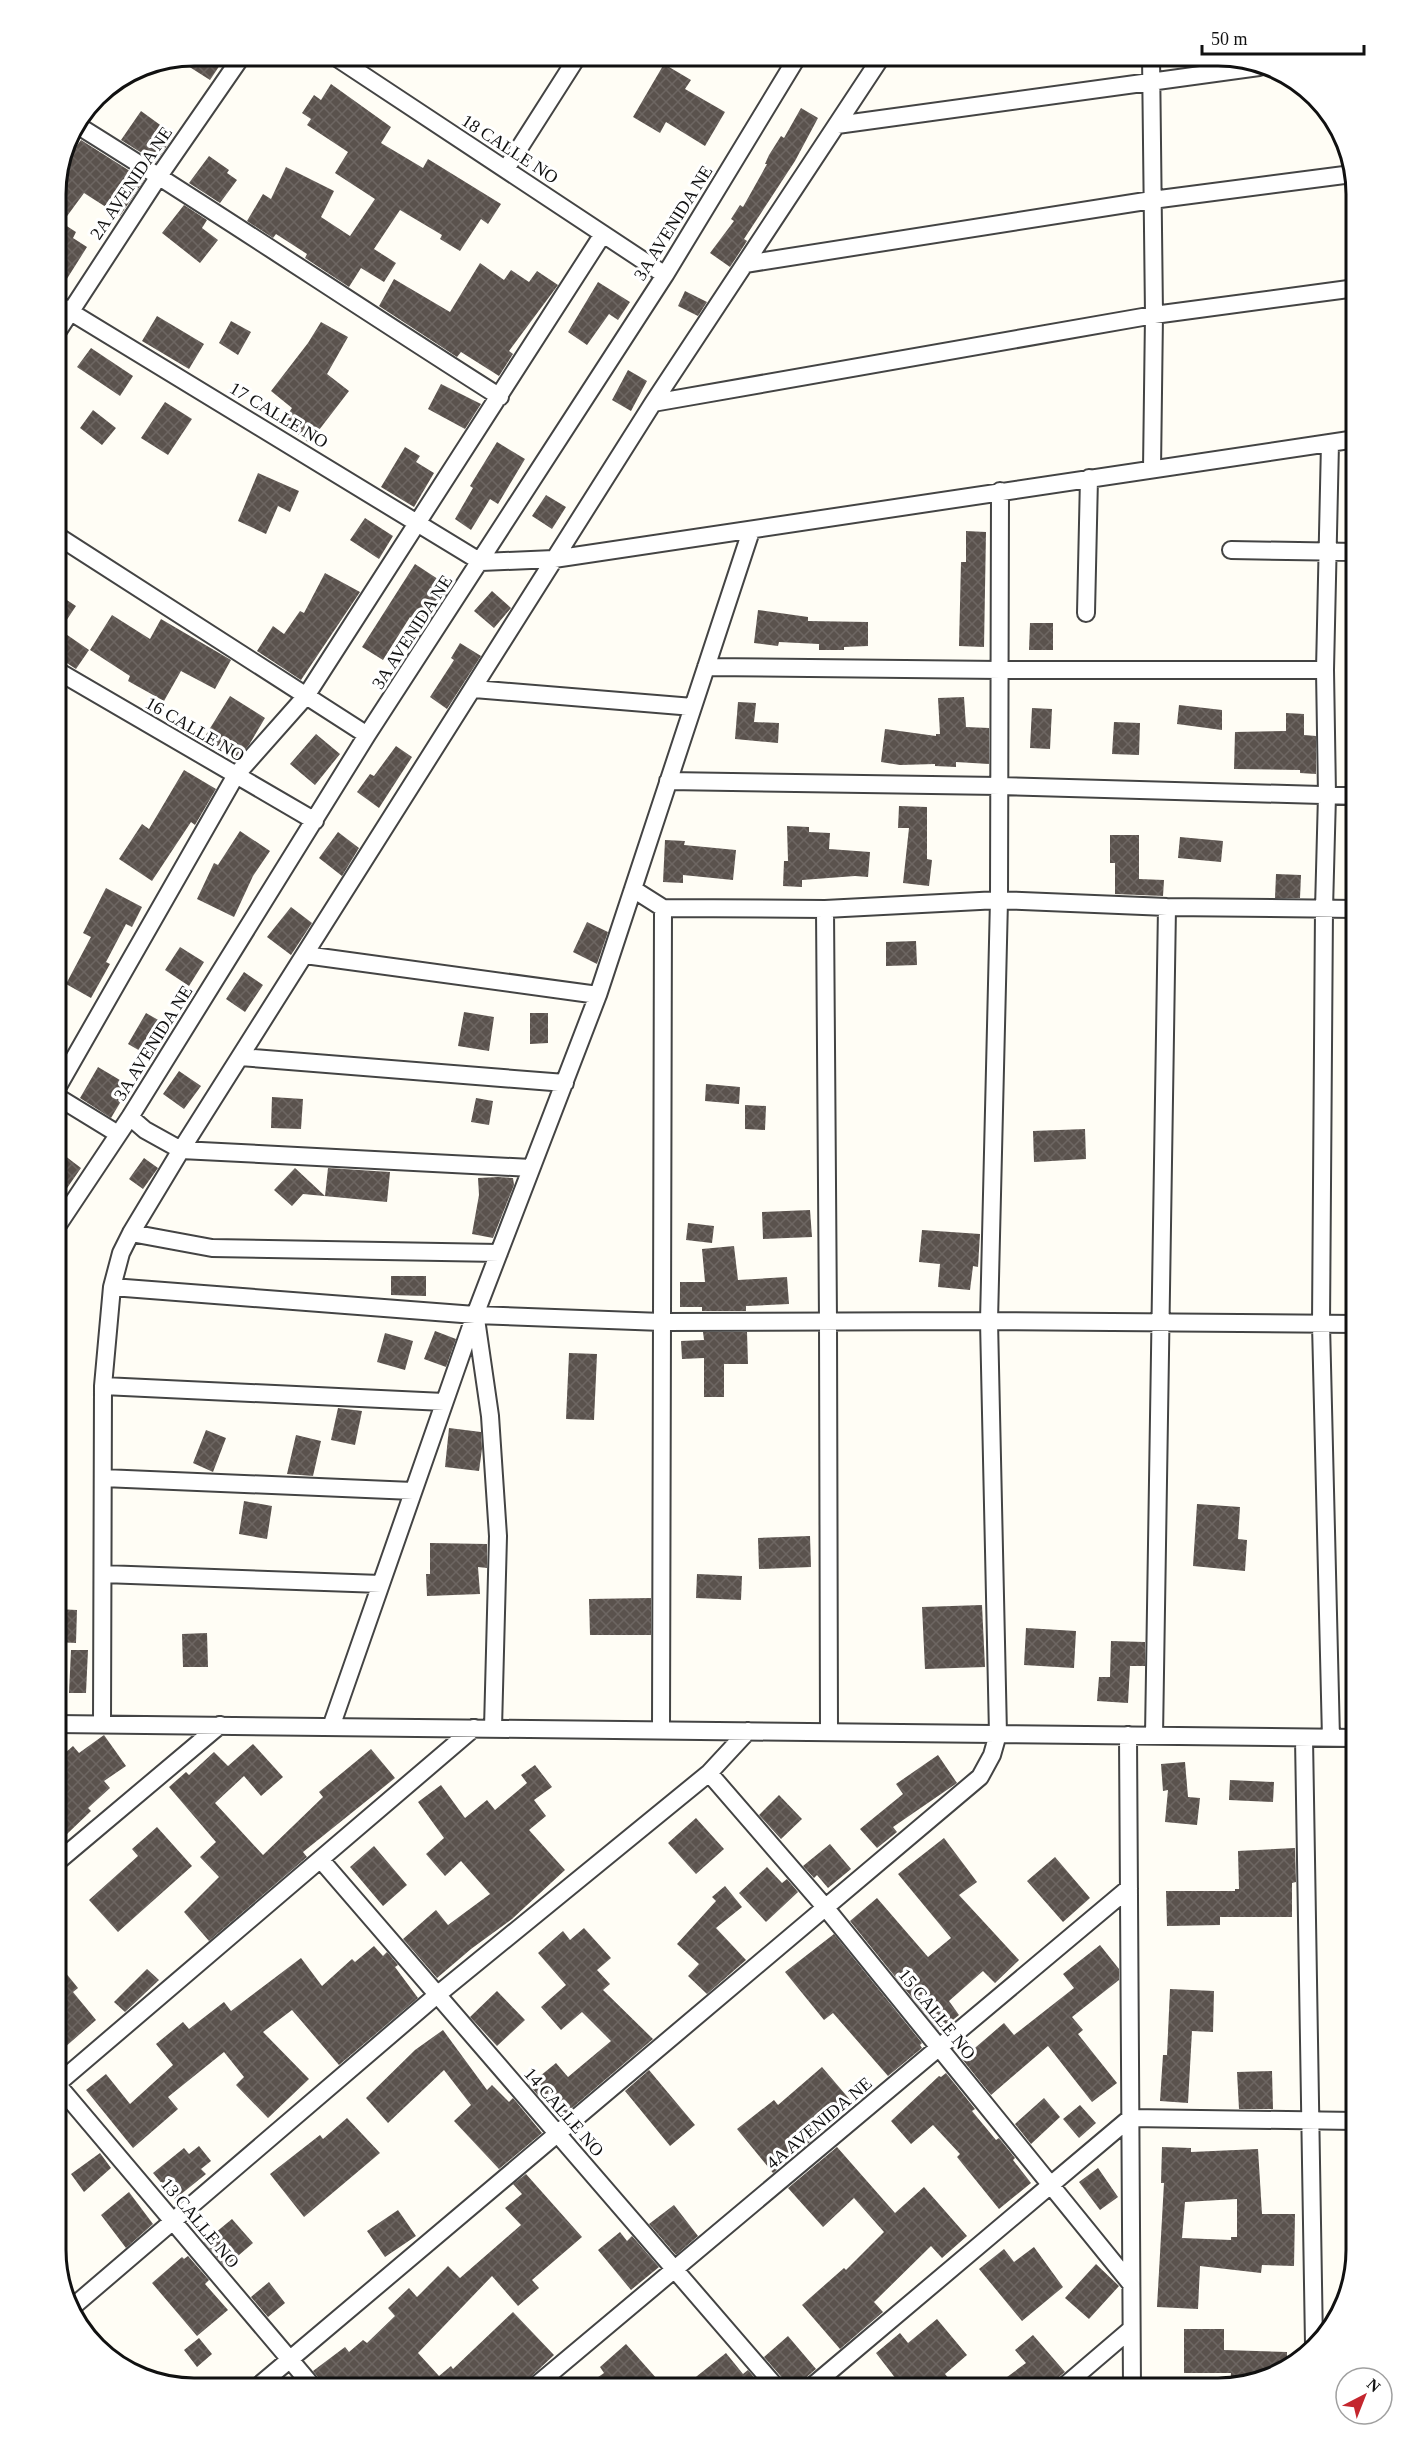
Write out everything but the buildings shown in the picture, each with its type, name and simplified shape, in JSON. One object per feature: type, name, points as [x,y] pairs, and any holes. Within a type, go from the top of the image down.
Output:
[{"type":"street","name":"2A AVENIDA NE","points":[[66,303],[159,176],[235,66]]},
{"type":"street","name":"18 CALLE NO","points":[[349,66],[665,275]]},
{"type":"street","points":[[506,169],[572,66]]},
{"type":"street","name":"3A AVENIDA NE","points":[[66,1213],[130,1117],[367,735],[665,275],[792,66]]},
{"type":"street","points":[[102,1724],[103,1386],[112,1287],[122,1253],[131,1233],[653,403],[875,66]]},
{"type":"street","points":[[1151,66],[1154,315],[1152,469]]},
{"type":"street","points":[[837,125],[1245,69]]},
{"type":"street","points":[[83,129],[159,176],[357,307],[500,396]]},
{"type":"street","points":[[745,264],[1152,200],[1345,175]]},
{"type":"street","points":[[66,1072],[236,775],[306,696],[419,524],[603,234]]},
{"type":"street","points":[[653,403],[1154,315],[1346,289]]},
{"type":"street","name":"17 CALLE NO","points":[[66,309],[481,562]]},
{"type":"street","points":[[481,562],[554,559],[1346,440]]},
{"type":"street","points":[[1330,442],[1325,670],[1327,795],[1321,1323],[1331,1738]]},
{"type":"street","points":[[1086,613],[1089,478]]},
{"type":"street","points":[[268,2378],[980,1777],[993,1755],[998,1734],[989,1321],[999,900],[1000,491]]},
{"type":"street","points":[[331,1726],[475,1315],[598,995],[751,531]]},
{"type":"street","points":[[66,541],[367,735]]},
{"type":"street","points":[[1231,550],[1346,552]]},
{"type":"street","points":[[706,668],[1325,670]]},
{"type":"street","name":"16 CALLE NO","points":[[66,676],[315,821]]},
{"type":"street","points":[[474,689],[693,707]]},
{"type":"street","points":[[668,781],[999,786],[1346,796]]},
{"type":"street","points":[[633,889],[663,908],[825,909],[999,900],[1167,907],[1346,909]]},
{"type":"street","points":[[1154,1736],[1167,907]]},
{"type":"street","points":[[661,1730],[663,908]]},
{"type":"street","points":[[825,909],[829,1732]]},
{"type":"street","points":[[305,955],[598,995]]},
{"type":"street","points":[[240,1057],[565,1083]]},
{"type":"street","points":[[66,1102],[118,1134]]},
{"type":"street","points":[[130,1117],[146,1130],[182,1150],[531,1168]]},
{"type":"street","points":[[131,1233],[212,1248],[499,1253]]},
{"type":"street","points":[[112,1287],[475,1315],[662,1322],[989,1321],[1346,1324]]},
{"type":"street","points":[[475,1315],[490,1416],[498,1536],[494,1728]]},
{"type":"street","points":[[103,1386],[444,1402]]},
{"type":"street","points":[[103,1478],[413,1491]]},
{"type":"street","points":[[104,1575],[381,1584]]},
{"type":"street","points":[[66,1724],[1346,1738]]},
{"type":"street","points":[[66,1855],[220,1725]]},
{"type":"street","points":[[66,2076],[474,1728]]},
{"type":"street","points":[[77,2303],[437,1995],[709,1773],[748,1731]]},
{"type":"street","points":[[1128,1736],[1132,2378]]},
{"type":"street","points":[[1304,1738],[1314,2335]]},
{"type":"street","name":"15 CALLE NO","points":[[709,1773],[825,1907],[1131,2284]]},
{"type":"street","name":"14 CALLE NO","points":[[321,1860],[768,2378]]},
{"type":"street","name":"4A AVENIDA NE","points":[[545,2378],[1129,1888]]},
{"type":"street","name":"13 CALLE NO","points":[[66,2096],[305,2378]]},
{"type":"street","points":[[822,2378],[1130,2118],[1346,2121]]},
{"type":"street","points":[[1074,2378],[1131,2329]]}]
